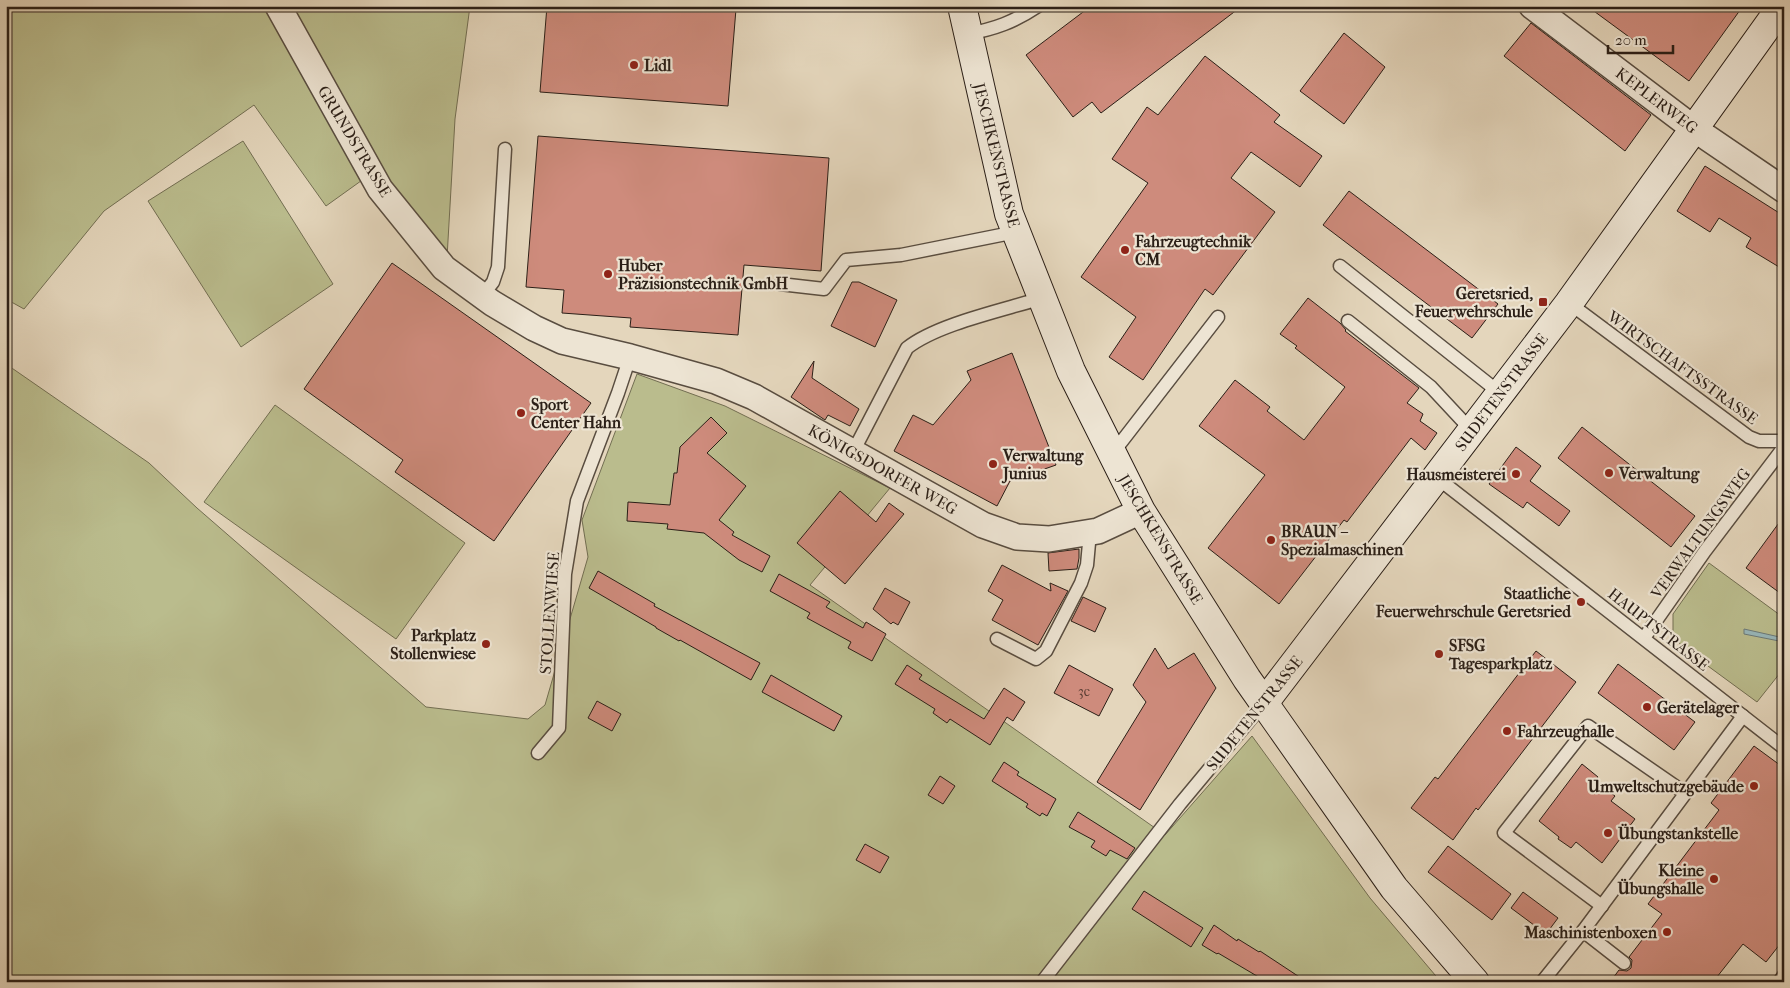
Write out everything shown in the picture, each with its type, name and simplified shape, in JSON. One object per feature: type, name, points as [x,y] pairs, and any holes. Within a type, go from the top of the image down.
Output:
[{"type":"street","name":"GRUNDSTRASSE","points":[[278,6],[380,188],[444,268],[482,296],[534,328],[562,341],[630,357]]},
{"type":"street","name":"JESCHKENSTRASSE","points":[[962,6],[1006,204],[1071,371],[1141,510],[1247,679],[1394,888],[1475,982]]},
{"type":"street","name":"SUDETENSTRASSE","points":[[1264,703],[1569,303],[1782,6]]},
{"type":"street","name":"KEPLERWEG","points":[[1541,9],[1693,128],[1784,190]]},
{"type":"street","name":"KÖNIGSDORFER WEG","points":[[630,357],[716,381],[754,397],[983,525],[1017,537],[1050,539],[1098,531],[1141,510]]},
{"type":"lane","points":[[967,34],[992,29],[1019,19],[1038,6]]},
{"type":"lane","points":[[482,296],[494,282],[498,267],[505,149]]},
{"type":"lane","points":[[780,284],[824,289],[846,260],[901,255],[1016,232]]},
{"type":"lane","points":[[1340,266],[1500,393]]},
{"type":"lane","points":[[853,452],[907,348],[918,340],[957,324],[1042,298]]},
{"type":"lane","name":"WIRTSCHAFTSSTRASSE","points":[[1569,303],[1749,437],[1759,441],[1784,441]]},
{"type":"lane","points":[[1112,454],[1218,317]]},
{"type":"lane","points":[[1348,321],[1431,387],[1472,431]]},
{"type":"lane","name":"STOLLENWIESE","points":[[538,754],[559,728],[564,574],[577,501],[630,357]]},
{"type":"lane","name":"VERWALTUNGSWEG","points":[[1644,638],[1705,551],[1784,447]]},
{"type":"lane","name":"HAUPTSTRASSE","points":[[1436,477],[1784,748]]},
{"type":"lane","points":[[996,639],[1036,659],[1046,651],[1081,583],[1087,566],[1090,532]]},
{"type":"lane","name":"SUDETENSTRASSE","points":[[1042,982],[1180,804],[1264,703]]},
{"type":"lane","points":[[1542,982],[1602,906],[1743,716]]},
{"type":"lane","points":[[1602,906],[1504,833],[1588,726],[1685,793]]},
{"type":"lane","points":[[1583,931],[1624,963]]},
{"type":"lane","points":[[1779,982],[1784,975]]},
{"type":"green space","points":[[6,6],[470,6],[455,119],[447,258],[379,168],[326,206],[254,105],[104,211],[24,309],[6,299]]},
{"type":"green space","points":[[243,141],[333,284],[241,347],[148,201]]},
{"type":"green space","points":[[6,364],[149,463],[197,508],[426,707],[528,719],[545,705],[588,557],[582,520],[637,374],[725,406],[890,488],[810,585],[1165,835],[1252,736],[1370,898],[1441,982],[6,982]]},
{"type":"green space","points":[[275,405],[465,543],[396,639],[204,502]]},
{"type":"green space","points":[[1709,563],[1784,618],[1784,668],[1757,702],[1682,647],[1673,633],[1673,614]]},
{"type":"water","points":[[1744,629],[1784,638],[1784,642],[1744,634]]},
{"type":"building","points":[[547,6],[704,6],[736,9],[728,106],[540,92]]},
{"type":"building","points":[[1091,6],[1242,6],[1101,113],[1092,102],[1073,117],[1026,55]]},
{"type":"building","points":[[1587,6],[1743,6],[1689,81]]},
{"type":"building","points":[[1531,23],[1651,115],[1625,151],[1504,56]]},
{"type":"building","points":[[1344,33],[1385,67],[1344,124],[1300,91]]},
{"type":"building","points":[[1205,56],[1280,115],[1274,122],[1322,156],[1300,187],[1251,152],[1231,178],[1275,212],[1213,295],[1205,289],[1143,380],[1109,357],[1136,317],[1081,277],[1148,183],[1112,159],[1147,107],[1158,115]]},
{"type":"building","points":[[538,136],[829,158],[821,271],[744,265],[738,335],[630,327],[631,318],[562,313],[564,290],[526,287]]},
{"type":"building","points":[[1705,166],[1784,216],[1784,270],[1746,247],[1751,238],[1719,218],[1710,232],[1677,211]]},
{"type":"building","points":[[1349,191],[1498,304],[1472,338],[1323,225]]},
{"type":"building","points":[[392,263],[591,403],[494,541],[395,472],[403,460],[304,389]]},
{"type":"building","points":[[852,282],[859,282],[897,300],[875,347],[831,326]]},
{"type":"building","points":[[1308,298],[1340,323],[1345,331],[1419,388],[1407,403],[1423,414],[1420,421],[1437,433],[1425,450],[1411,438],[1347,522],[1344,520],[1279,604],[1208,548],[1265,475],[1199,426],[1235,380],[1270,407],[1267,411],[1304,440],[1345,387],[1280,334]]},
{"type":"building","points":[[1012,353],[1056,465],[1010,481],[997,506],[894,451],[913,415],[933,425],[971,380],[967,371]]},
{"type":"building","points":[[814,361],[812,378],[859,409],[850,426],[828,415],[825,420],[791,397]]},
{"type":"building","points":[[711,417],[727,433],[707,453],[746,486],[719,520],[734,532],[732,535],[770,556],[762,572],[739,560],[704,533],[667,529],[668,524],[627,521],[628,502],[670,505],[680,447]]},
{"type":"building","name":"Verwaltung","points":[[1582,427],[1695,516],[1671,547],[1558,458]]},
{"type":"building","name":"Hausmeisterei","points":[[1516,447],[1541,466],[1530,481],[1570,511],[1559,526],[1527,502],[1523,508],[1489,484]]},
{"type":"building","points":[[840,491],[876,522],[889,503],[904,514],[845,584],[797,543]]},
{"type":"building","points":[[1784,516],[1784,596],[1746,568]]},
{"type":"building","points":[[1079,549],[1077,569],[1049,571],[1048,553]]},
{"type":"building","points":[[1002,565],[1051,591],[1050,583],[1068,591],[1038,645],[992,620],[1003,600],[988,591]]},
{"type":"building","points":[[598,571],[655,604],[654,606],[760,663],[751,680],[656,628],[589,588]]},
{"type":"building","points":[[779,574],[830,602],[826,607],[863,628],[866,622],[886,634],[872,661],[848,648],[851,642],[807,618],[810,613],[770,591]]},
{"type":"building","points":[[885,588],[910,602],[898,625],[893,622],[891,624],[873,609]]},
{"type":"building","points":[[1083,597],[1106,608],[1095,632],[1071,621]]},
{"type":"building","points":[[1155,648],[1168,669],[1194,653],[1216,688],[1140,810],[1097,782],[1146,702],[1133,685]]},
{"type":"building","name":"Fahrzeughalle","points":[[1536,651],[1576,682],[1478,810],[1476,808],[1453,840],[1411,808],[1435,777],[1438,779]]},
{"type":"building","name":"Gerätelager","points":[[1618,664],[1695,722],[1674,750],[1598,693]]},
{"type":"building","points":[[907,665],[922,675],[919,679],[984,719],[1004,688],[1025,702],[1013,721],[1007,717],[990,745],[950,719],[947,723],[933,713],[935,709],[895,684]]},
{"type":"building","points":[[1069,665],[1113,689],[1099,716],[1054,693]]},
{"type":"building","points":[[771,675],[842,716],[834,731],[762,692]]},
{"type":"building","points":[[597,701],[621,714],[612,731],[588,718]]},
{"type":"building","points":[[1754,746],[1784,768],[1784,939],[1766,962],[1743,944],[1713,982],[1610,982],[1619,970],[1627,971],[1631,968],[1632,960],[1629,957],[1662,914],[1648,904],[1719,810],[1711,803]]},
{"type":"building","points":[[1004,762],[1019,772],[1017,775],[1056,799],[1047,816],[1042,813],[1040,816],[1026,807],[1028,804],[992,781]]},
{"type":"building","points":[[1582,764],[1598,777],[1595,781],[1615,796],[1611,801],[1635,819],[1602,863],[1576,842],[1571,848],[1558,839],[1559,837],[1539,821]]},
{"type":"building","points":[[940,776],[955,786],[943,804],[928,795]]},
{"type":"building","points":[[1078,812],[1135,848],[1127,859],[1110,850],[1106,856],[1091,847],[1095,841],[1069,827]]},
{"type":"building","points":[[865,844],[889,857],[880,873],[856,860]]},
{"type":"building","points":[[1448,846],[1511,894],[1492,920],[1428,872]]},
{"type":"building","points":[[1144,891],[1203,928],[1191,947],[1132,909]]},
{"type":"building","points":[[1523,892],[1558,918],[1546,934],[1511,908]]},
{"type":"building","points":[[1214,925],[1237,941],[1238,939],[1260,951],[1307,982],[1267,982],[1202,945]]},
{"type":"place","name":"Lidl","points":[[634,65]]},
{"type":"place","name":"Fahrzeugtechnik CM","points":[[1125,250]]},
{"type":"place","name":"Huber Präzisionstechnik GmbH","points":[[608,274]]},
{"type":"place","name":"Geretsried, Feuerwehrschule","points":[[1543,302]]},
{"type":"place","name":"Sport Center Hahn","points":[[521,413]]},
{"type":"place","name":"Verwaltung Junius","points":[[993,464]]},
{"type":"place","name":"Verwaltung","points":[[1609,473]]},
{"type":"place","name":"Hausmeisterei","points":[[1516,474]]},
{"type":"place","name":"BRAUN – Spezialmaschinen","points":[[1271,540]]},
{"type":"place","name":"Staatliche Feuerwehrschule Geretsried","points":[[1581,602]]},
{"type":"place","name":"Parkplatz Stollenwiese","points":[[486,644]]},
{"type":"place","name":"SFSG Tagesparkplatz","points":[[1439,654]]},
{"type":"place","name":"Gerätelager","points":[[1647,707]]},
{"type":"place","name":"Fahrzeughalle","points":[[1507,731]]},
{"type":"place","name":"Umweltschutzgebäude","points":[[1754,786]]},
{"type":"place","name":"Übungstankstelle","points":[[1608,833]]},
{"type":"place","name":"Kleine Übungshalle","points":[[1714,879]]},
{"type":"place","name":"Maschinistenboxen","points":[[1667,932]]}]
